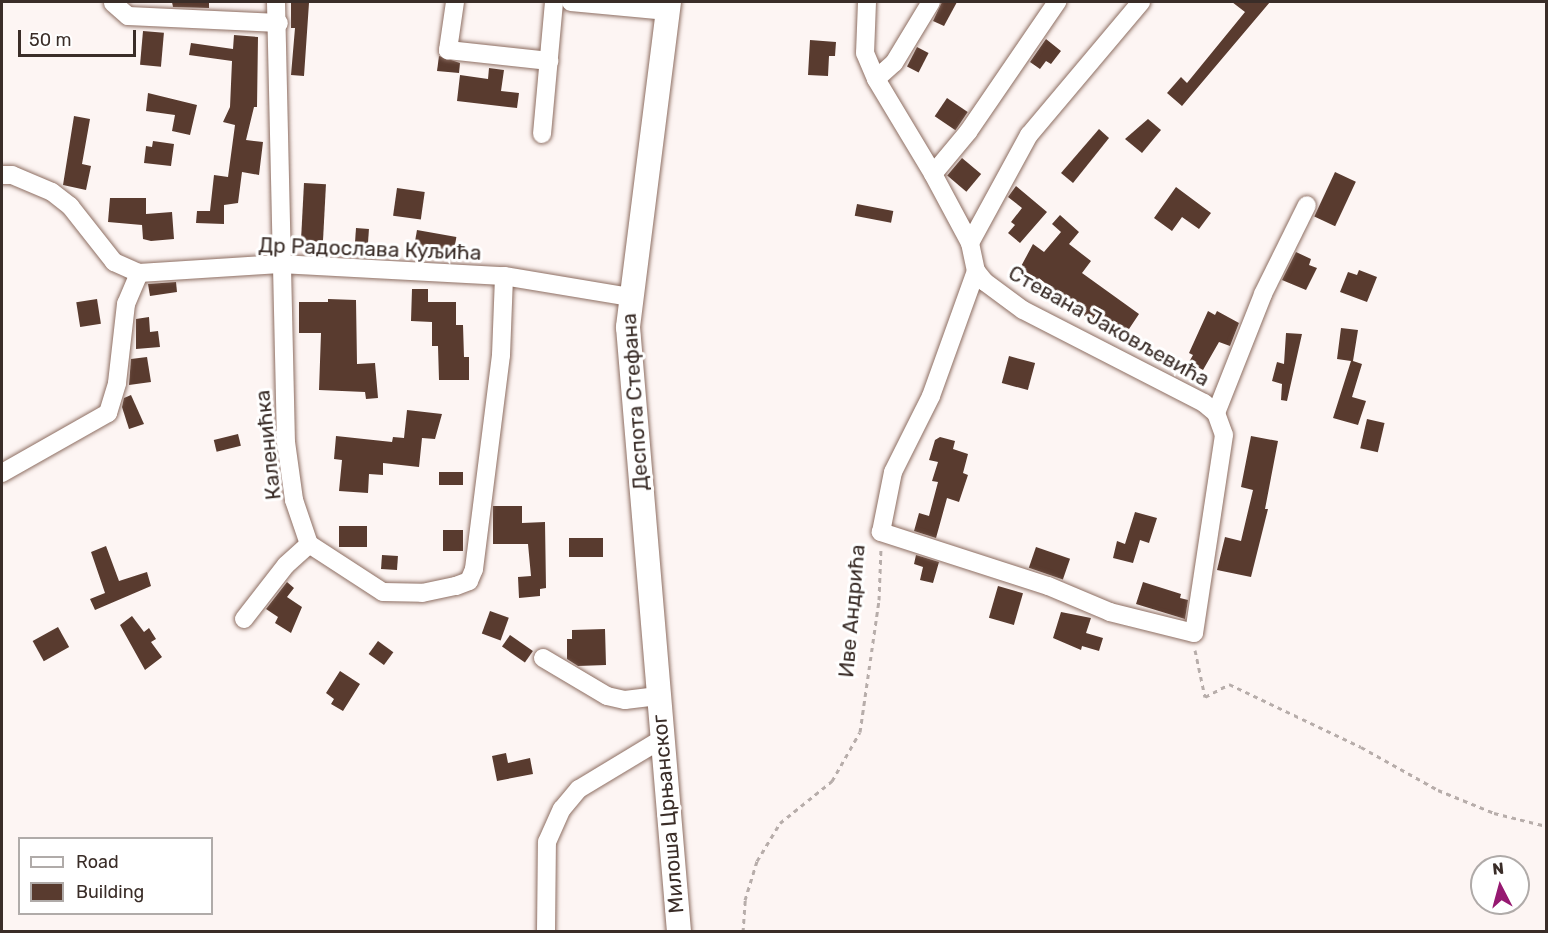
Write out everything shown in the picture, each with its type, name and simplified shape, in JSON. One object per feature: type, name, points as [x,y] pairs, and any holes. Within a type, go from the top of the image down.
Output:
[{"type":"main road","name":"Деспота Стефана","points":[[658,696],[630,366],[629,297],[669,6]]},
{"type":"main road","name":"Милоша Црњанског","points":[[658,696],[679,932]]},
{"type":"street","name":"Каленићка","points":[[276,2],[279,24],[280,264],[286,442],[294,500],[309,544]]},
{"type":"street","points":[[455,2],[448,50],[549,61]]},
{"type":"street","points":[[542,135],[554,2]]},
{"type":"street","points":[[572,2],[669,6]]},
{"type":"street","name":"Стевана Јаковљевића","points":[[867,2],[865,53],[876,79],[933,174],[970,243],[976,271],[998,294],[1023,310],[1204,403],[1216,413],[1224,435],[1194,633]]},
{"type":"street","points":[[876,79],[894,63],[931,2]]},
{"type":"street","points":[[933,174],[968,132],[1057,2]]},
{"type":"street","points":[[970,243],[1029,135],[1141,2]]},
{"type":"street","points":[[113,3],[128,15],[279,24]]},
{"type":"street","name":"Др Радослава Куљића","points":[[2,175],[12,175],[52,192],[70,206],[114,262],[140,273],[280,264],[504,276],[629,297]]},
{"type":"street","points":[[1216,413],[1263,294],[1307,206]]},
{"type":"street","name":"Иве Андрића","points":[[881,532],[893,472],[931,396],[976,271]]},
{"type":"street","points":[[2,473],[108,413],[117,383],[126,304],[140,273]]},
{"type":"street","points":[[244,619],[286,565],[309,544],[383,592],[422,593],[469,581],[474,569],[501,355],[504,276]]},
{"type":"street","points":[[881,532],[1048,586],[1110,612],[1194,633]]},
{"type":"street","points":[[543,658],[607,696],[625,700],[658,696]]},
{"type":"street","points":[[546,932],[547,842],[562,809],[579,789],[662,739]]},
{"type":"path","name":"Иве Андрића","points":[[743,932],[746,900],[757,861],[780,823],[832,781],[860,732],[879,600],[881,532]]},
{"type":"path","points":[[1194,633],[1205,697],[1229,684],[1361,747],[1438,789],[1494,813],[1546,826]]},
{"type":"building","points":[[172,2],[209,2],[209,8],[173,7]]},
{"type":"building","points":[[942,2],[957,2],[944,26],[933,21]]},
{"type":"building","points":[[1232,2],[1270,2],[1182,106],[1167,93],[1181,77],[1187,83],[1245,12]]},
{"type":"building","points":[[291,3],[309,3],[304,76],[291,75],[295,28],[291,28]]},
{"type":"building","points":[[143,31],[164,33],[161,67],[140,65]]},
{"type":"building","points":[[234,35],[258,37],[257,107],[254,107],[246,140],[263,142],[259,175],[242,172],[238,203],[224,205],[224,224],[196,223],[197,211],[210,211],[214,175],[228,177],[235,125],[223,122],[230,107],[232,61],[189,55],[191,43],[233,49]]},
{"type":"building","points":[[1046,39],[1061,51],[1051,64],[1046,61],[1040,69],[1030,62]]},
{"type":"building","points":[[810,40],[836,42],[835,56],[829,56],[828,76],[808,75]]},
{"type":"building","points":[[917,47],[929,53],[919,73],[907,67]]},
{"type":"building","points":[[439,56],[460,63],[459,73],[437,71]]},
{"type":"building","points":[[489,68],[504,70],[501,91],[519,93],[517,108],[457,101],[460,75],[488,79]]},
{"type":"building","points":[[148,93],[197,105],[190,135],[172,131],[175,115],[146,111]]},
{"type":"building","points":[[947,98],[968,112],[955,130],[935,116]]},
{"type":"building","points":[[74,116],[90,119],[82,164],[91,166],[86,190],[63,185]]},
{"type":"building","points":[[1148,119],[1161,130],[1142,153],[1125,139]]},
{"type":"building","points":[[1099,129],[1109,138],[1073,183],[1061,173]]},
{"type":"building","points":[[153,141],[174,144],[171,166],[144,163],[146,146],[152,147]]},
{"type":"building","points":[[962,158],[981,174],[966,192],[947,176]]},
{"type":"building","points":[[1335,172],[1356,182],[1335,226],[1314,216]]},
{"type":"building","points":[[304,183],[326,184],[323,242],[301,241]]},
{"type":"building","points":[[1016,186],[1047,212],[1020,243],[1008,233],[1015,225],[1011,222],[1022,208],[1008,197]]},
{"type":"building","points":[[1176,187],[1211,213],[1199,229],[1182,217],[1172,231],[1154,218]]},
{"type":"building","points":[[397,188],[425,192],[421,220],[393,216]]},
{"type":"building","points":[[110,198],[146,198],[146,214],[172,212],[174,239],[151,241],[143,239],[142,225],[108,222]]},
{"type":"building","points":[[857,204],[893,211],[891,223],[855,216]]},
{"type":"building","points":[[1060,215],[1079,232],[1069,244],[1091,261],[1082,273],[1139,314],[1127,332],[1098,312],[1091,321],[1039,278],[1034,284],[1018,272],[1033,244],[1044,252],[1061,232],[1052,224]]},
{"type":"building","points":[[356,228],[369,229],[367,254],[354,253]]},
{"type":"building","points":[[417,230],[456,237],[452,261],[413,254]]},
{"type":"building","points":[[1296,252],[1311,259],[1309,265],[1317,268],[1306,290],[1282,280]]},
{"type":"building","points":[[1359,270],[1377,277],[1367,302],[1340,292],[1348,272],[1357,275]]},
{"type":"building","points":[[176,282],[177,292],[150,296],[148,284]]},
{"type":"building","points":[[412,289],[428,289],[428,302],[456,302],[456,325],[463,325],[464,357],[469,357],[469,380],[439,380],[438,346],[432,346],[432,322],[411,321]]},
{"type":"building","points":[[97,299],[101,324],[80,327],[76,302]]},
{"type":"building","points":[[328,299],[356,300],[357,364],[375,363],[378,398],[366,399],[365,392],[319,390],[321,333],[299,333],[299,302],[328,302]]},
{"type":"building","points":[[1208,311],[1215,315],[1217,311],[1239,323],[1230,346],[1219,342],[1203,370],[1189,362],[1193,355],[1189,353]]},
{"type":"building","points":[[149,317],[150,332],[158,331],[160,347],[136,349],[136,319]]},
{"type":"building","points":[[1341,328],[1358,330],[1353,361],[1362,364],[1352,397],[1366,401],[1358,425],[1333,418],[1351,361],[1337,359]]},
{"type":"building","points":[[1286,333],[1302,334],[1287,401],[1281,400],[1282,384],[1272,381],[1277,362],[1284,364]]},
{"type":"building","points":[[1009,356],[1035,363],[1028,390],[1002,383]]},
{"type":"building","points":[[147,357],[151,382],[129,385],[131,359]]},
{"type":"building","points":[[131,395],[144,424],[129,429],[122,407],[124,398]]},
{"type":"building","points":[[407,410],[442,414],[435,439],[422,438],[419,467],[383,463],[383,475],[369,474],[368,493],[339,491],[342,460],[334,459],[336,436],[392,442],[393,437],[404,438]]},
{"type":"building","points":[[1367,419],[1385,423],[1378,452],[1360,448]]},
{"type":"building","points":[[238,434],[241,446],[217,452],[214,440]]},
{"type":"building","points":[[1251,436],[1278,441],[1265,509],[1268,509],[1251,577],[1217,570],[1225,537],[1241,541],[1253,490],[1241,487]]},
{"type":"building","points":[[940,437],[955,441],[953,449],[968,454],[963,473],[968,475],[959,502],[947,498],[936,538],[914,531],[919,513],[929,516],[938,482],[932,481],[938,462],[929,460],[935,440]]},
{"type":"building","points":[[439,472],[463,472],[463,485],[439,485]]},
{"type":"building","points":[[493,506],[522,506],[522,523],[545,522],[546,588],[540,589],[540,596],[519,598],[518,577],[531,576],[528,544],[493,544]]},
{"type":"building","points":[[1135,512],[1157,518],[1149,543],[1140,540],[1133,563],[1113,558],[1117,541],[1125,544]]},
{"type":"building","points":[[339,526],[367,526],[367,547],[339,547]]},
{"type":"building","points":[[443,530],[463,530],[463,551],[443,551]]},
{"type":"building","points":[[569,538],[603,538],[603,557],[569,557]]},
{"type":"building","points":[[106,546],[119,581],[147,572],[151,586],[95,610],[90,599],[105,593],[91,552]]},
{"type":"building","points":[[1036,547],[1070,559],[1063,580],[1029,568]]},
{"type":"building","points":[[382,555],[398,556],[397,570],[381,569]]},
{"type":"building","points":[[916,555],[939,562],[933,583],[920,580],[923,567],[914,564]]},
{"type":"building","points":[[287,582],[294,588],[287,597],[302,607],[291,633],[275,623],[278,617],[266,609]]},
{"type":"building","points":[[1143,582],[1181,594],[1180,598],[1188,600],[1185,619],[1136,604]]},
{"type":"building","points":[[998,586],[1023,593],[1014,625],[989,618]]},
{"type":"building","points":[[490,611],[509,618],[501,640],[482,634]]},
{"type":"building","points":[[1061,612],[1091,618],[1086,633],[1103,638],[1099,651],[1082,646],[1081,650],[1053,638]]},
{"type":"building","points":[[132,616],[144,632],[149,628],[156,639],[151,642],[162,657],[145,670],[120,625]]},
{"type":"building","points":[[58,627],[69,647],[44,661],[33,641]]},
{"type":"building","points":[[605,629],[606,665],[578,666],[567,659],[567,639],[572,639],[572,630]]},
{"type":"building","points":[[510,635],[533,651],[525,663],[502,646]]},
{"type":"building","points":[[378,641],[393,652],[384,665],[369,654]]},
{"type":"building","points":[[340,671],[360,684],[343,711],[331,704],[334,699],[326,693]]},
{"type":"building","points":[[506,753],[508,763],[530,758],[533,774],[497,781],[492,756]]}]
